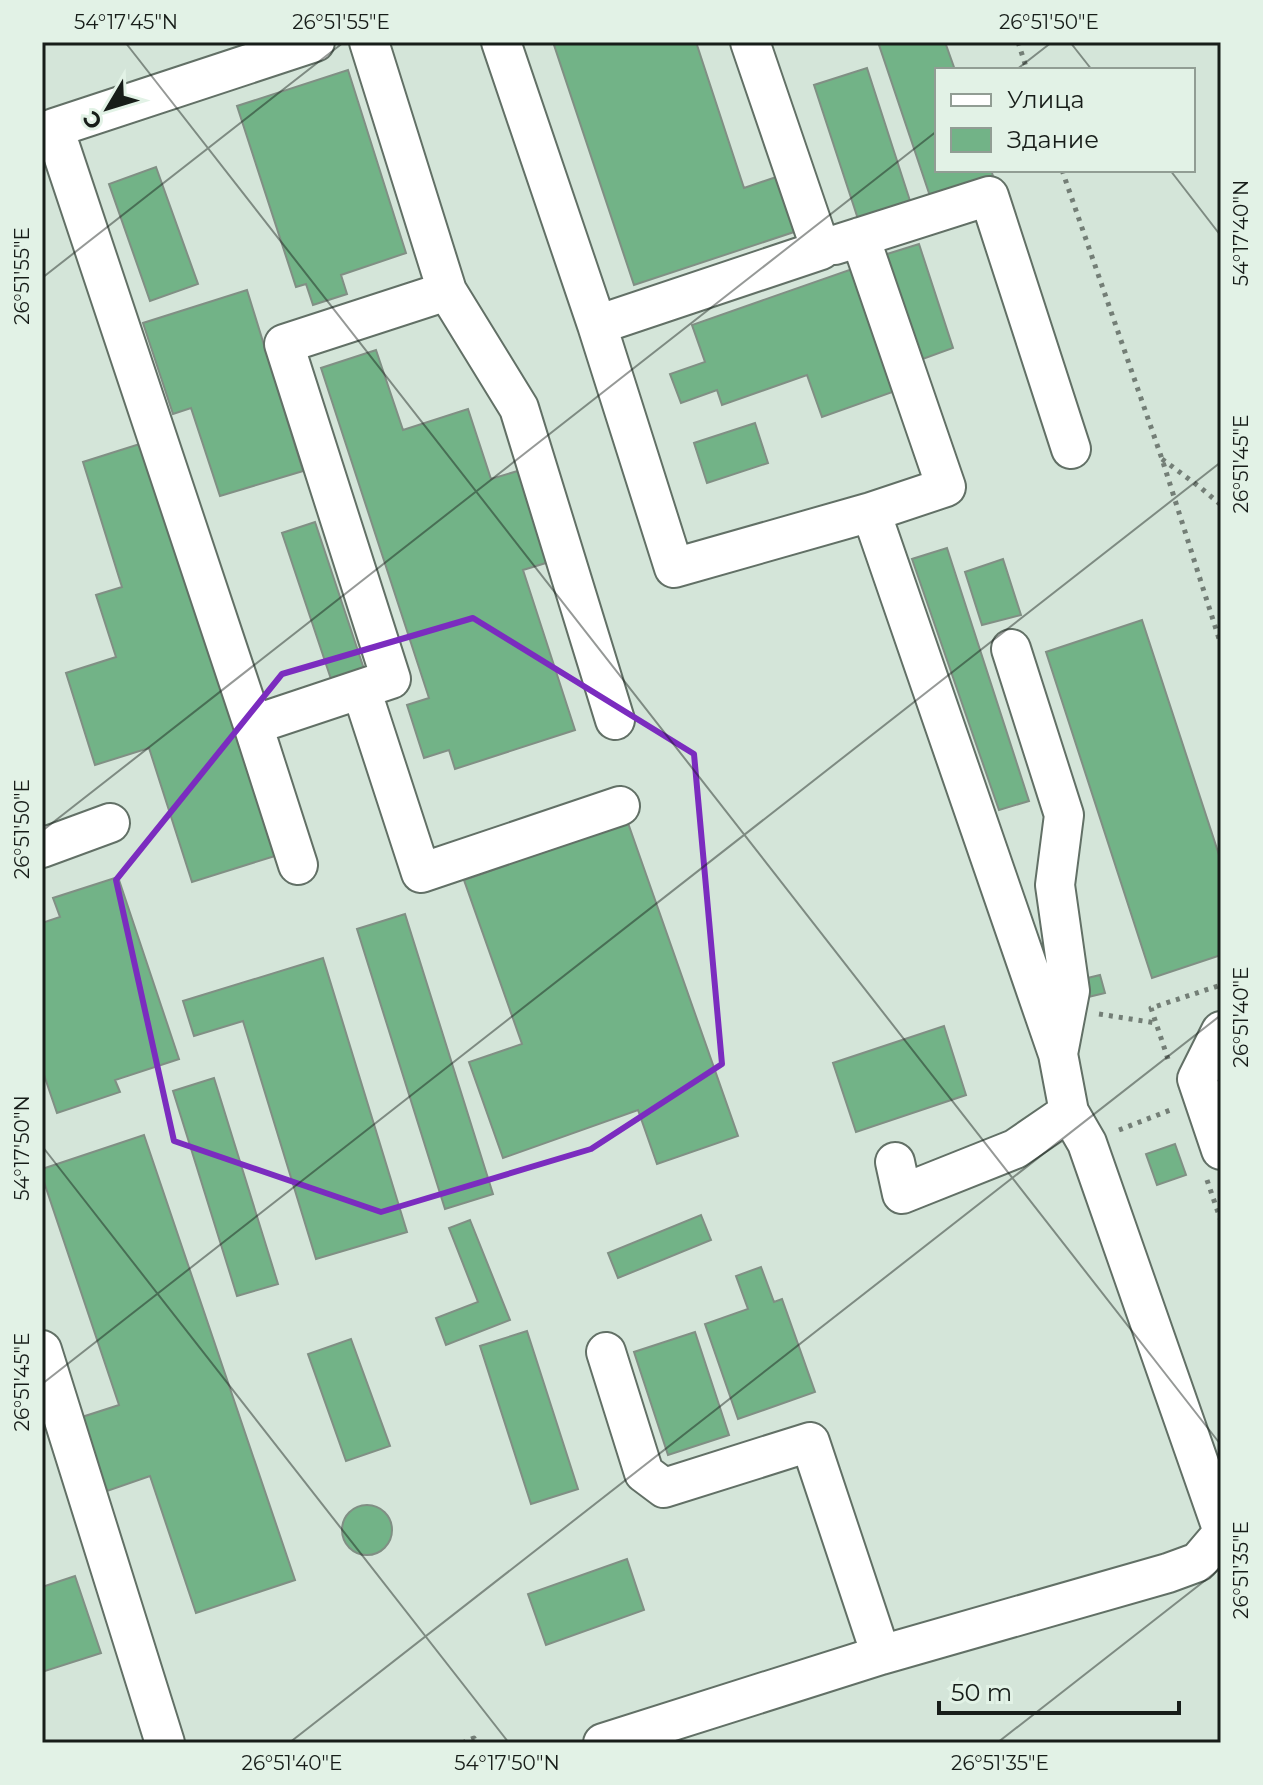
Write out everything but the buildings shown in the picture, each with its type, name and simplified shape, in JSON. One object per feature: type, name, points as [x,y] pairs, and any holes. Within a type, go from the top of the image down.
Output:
[{"type":"lane","points":[[298,865],[253,725],[48,130],[315,42]]},
{"type":"lane","points":[[369,42],[447,291],[519,408],[615,720]]},
{"type":"lane","points":[[501,42],[597,325],[674,568],[871,512],[946,487],[860,237]]},
{"type":"lane","points":[[750,42],[821,250]]},
{"type":"lane","points":[[597,325],[989,196],[1071,449]]},
{"type":"lane","points":[[253,725],[391,679],[284,344],[447,291]]},
{"type":"lane","points":[[871,512],[1058,1054],[1078,1128],[1221,1526]]},
{"type":"lane","points":[[1011,649],[1064,815],[1055,885],[1070,991],[1058,1054]]},
{"type":"lane","points":[[361,689],[421,873],[620,806]]},
{"type":"lane","points":[[42,848],[110,823]]},
{"type":"lane","points":[[1221,1031],[1197,1079],[1221,1150]]},
{"type":"lane","points":[[895,1162],[902,1194],[1015,1149],[1078,1128]]},
{"type":"lane","points":[[42,1350],[165,1743]]},
{"type":"lane","points":[[606,1352],[644,1473],[664,1488],[810,1442],[881,1655]]},
{"type":"lane","points":[[603,1743],[881,1655],[1168,1573],[1198,1562],[1221,1535]]},
{"type":"path","points":[[1018,42],[1026,68]]},
{"type":"path","points":[[1063,172],[1162,459],[1221,645]]},
{"type":"path","points":[[1162,459],[1221,505]]},
{"type":"path","points":[[1169,1064],[1151,1008],[1221,985]]},
{"type":"path","points":[[1066,1008],[1156,1023]]},
{"type":"path","points":[[1078,1128],[1182,1105]]},
{"type":"path","points":[[462,1743],[474,1738],[476,1743]]},
{"type":"highlighted area","points":[[473,618],[694,754],[722,1064],[591,1149],[381,1212],[174,1141],[116,880],[282,674]]}]
